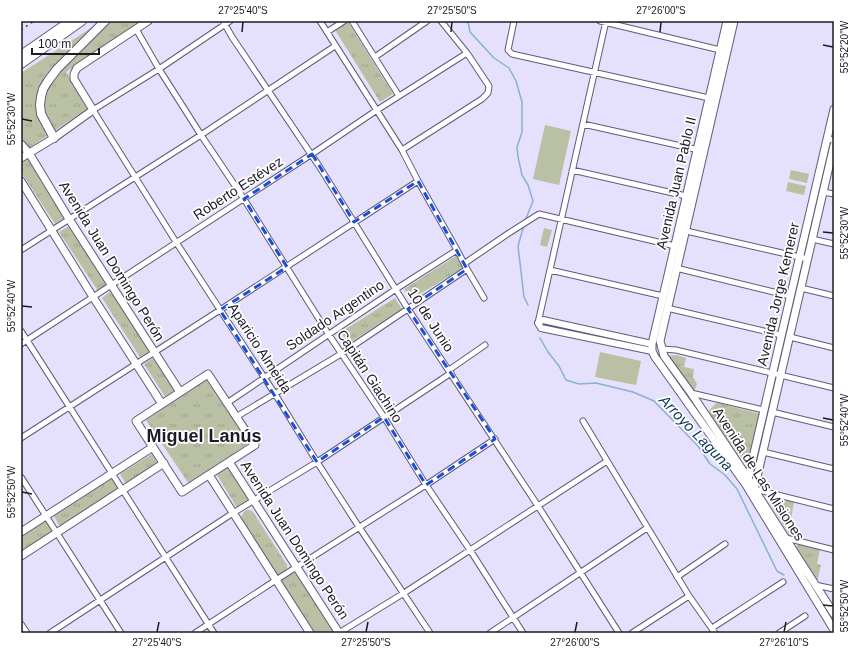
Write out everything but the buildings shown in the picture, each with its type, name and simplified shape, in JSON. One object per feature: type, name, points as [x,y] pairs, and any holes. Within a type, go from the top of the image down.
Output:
[{"type":"highway","points":[[21,55],[70,21]]},
{"type":"highway","points":[[21,64],[82,21]]},
{"type":"highway","points":[[54,138],[41,114],[40,97],[43,89],[57,69],[105,21]]},
{"type":"main road","points":[[136,29],[148,21]]},
{"type":"main road","name":"Avenida Juan Pablo II","points":[[662,349],[660,341],[676,268],[686,196],[700,150],[709,98],[727,21]]},
{"type":"main road","name":"Avenida Juan Pablo II","points":[[652,347],[675,246],[682,230],[700,150],[734,21]]},
{"type":"main road","name":"Aparicio Almeida","points":[[93,110],[74,79],[74,74],[77,68],[136,29]]},
{"type":"main road","name":"Avenida Jorge Kemerer","points":[[750,487],[764,410],[790,296],[831,140],[834,109]]},
{"type":"main road","points":[[21,158],[54,138],[93,110]]},
{"type":"main road","name":"Avenida Juan Domingo Perón","points":[[21,144],[29,153],[69,219],[180,392],[208,374],[255,445],[229,462],[339,633]]},
{"type":"main road","name":"Avenida Jorge Kemerer","points":[[750,487],[763,452],[834,145]]},
{"type":"main road","points":[[21,181],[162,404]]},
{"type":"main road","points":[[652,347],[657,345],[662,349]]},
{"type":"main road","name":"Avenida de Las Misiones","points":[[652,347],[655,357],[674,385],[786,538],[834,614]]},
{"type":"main road","name":"Avenida de Las Misiones","points":[[662,349],[664,356],[691,393],[750,487],[834,630]]},
{"type":"main road","points":[[180,392],[136,420],[182,492],[229,462]]},
{"type":"main road","points":[[21,532],[153,447]]},
{"type":"main road","points":[[21,556],[164,463]]},
{"type":"main road","points":[[209,475],[310,633]]},
{"type":"street","points":[[93,110],[159,69],[224,23],[230,21]]},
{"type":"street","points":[[320,21],[402,150],[484,298]]},
{"type":"street","points":[[327,32],[344,21]]},
{"type":"street","points":[[352,21],[399,96]]},
{"type":"street","points":[[375,57],[427,21]]},
{"type":"street","points":[[402,150],[482,99],[488,93],[489,86],[467,53],[441,21]]},
{"type":"street","points":[[514,21],[508,50],[512,54],[709,98]]},
{"type":"street","points":[[538,323],[583,124],[604,21],[720,50]]},
{"type":"street","name":"10 de Junio","points":[[224,23],[268,91],[312,154],[408,309],[495,439],[619,633]]},
{"type":"street","name":"Capitán Giachino","points":[[136,29],[159,69],[244,199],[341,354],[523,633]]},
{"type":"street","points":[[21,250],[201,135],[335,46]]},
{"type":"street","name":"Roberto Estévez","points":[[21,344],[111,284],[244,199],[377,110],[467,53]]},
{"type":"street","name":"Aparicio Almeida","points":[[93,110],[317,462],[430,633]]},
{"type":"street","points":[[583,124],[700,150]]},
{"type":"street","points":[[572,170],[686,196]]},
{"type":"street","points":[[21,438],[155,353],[418,181]]},
{"type":"street","points":[[824,192],[834,194]]},
{"type":"street","points":[[465,263],[539,214],[675,246]]},
{"type":"street","points":[[682,230],[808,259]]},
{"type":"street","points":[[812,239],[834,244]]},
{"type":"street","name":"Soldado Argentino","points":[[227,403],[396,289],[457,250]]},
{"type":"street","points":[[676,268],[790,296]]},
{"type":"street","points":[[236,417],[341,354],[467,269]]},
{"type":"street","points":[[550,270],[663,296]]},
{"type":"street","points":[[801,288],[834,296]]},
{"type":"street","points":[[667,308],[782,335]]},
{"type":"street","points":[[538,323],[543,320],[652,347]]},
{"type":"street","points":[[21,331],[214,633]]},
{"type":"street","points":[[790,337],[834,348]]},
{"type":"street","points":[[50,633],[233,513],[317,462],[384,418],[485,345]]},
{"type":"street","points":[[662,349],[676,350],[834,388]]},
{"type":"street","points":[[691,393],[764,410]]},
{"type":"street","points":[[772,412],[834,426]]},
{"type":"street","points":[[583,421],[688,596],[714,631],[783,582]]},
{"type":"street","points":[[195,633],[495,439]]},
{"type":"street","points":[[763,452],[834,470]]},
{"type":"street","points":[[339,633],[404,593],[607,461]]},
{"type":"street","points":[[21,477],[121,633]]},
{"type":"street","points":[[750,487],[834,509]]},
{"type":"street","points":[[490,633],[647,528]]},
{"type":"street","points":[[786,538],[834,550]]},
{"type":"street","points":[[677,577],[724,544]]},
{"type":"street","points":[[816,585],[834,589]]},
{"type":"street","points":[[632,633],[688,596]]},
{"type":"street","points":[[779,633],[805,616]]},
{"type":"street","points":[[21,624],[27,633]]},
{"type":"highlighted area","points":[[312,154],[354,222],[418,181],[467,269],[408,309],[495,439],[426,485],[384,417],[317,462],[220,310],[287,267],[244,199]]},
{"type":"green space","points":[[102,21],[141,21],[66,72],[90,107],[29,148],[21,138],[21,73]]},
{"type":"green space","points":[[348,22],[393,94],[380,102],[335,30]]},
{"type":"green space","points":[[545,125],[571,131],[559,185],[533,179]]},
{"type":"green space","points":[[27,158],[65,217],[55,224],[21,172],[21,162]]},
{"type":"green space","points":[[791,170],[809,174],[807,183],[789,179]]},
{"type":"green space","points":[[788,182],[806,186],[804,195],[786,191]]},
{"type":"green space","points":[[46,191],[55,206],[49,210],[39,196]]},
{"type":"green space","points":[[69,226],[107,285],[98,291],[59,232]]},
{"type":"green space","points":[[544,228],[552,230],[547,247],[540,245]]},
{"type":"green space","points":[[456,256],[463,268],[410,300],[404,289]]},
{"type":"green space","points":[[111,291],[149,351],[140,357],[102,298]]},
{"type":"green space","points":[[395,298],[402,309],[348,344],[341,332]]},
{"type":"green space","points":[[600,352],[641,361],[636,385],[595,377]]},
{"type":"green space","points":[[677,355],[686,358],[684,367],[694,369],[693,377],[697,384],[694,392],[664,356]]},
{"type":"green space","points":[[153,358],[175,391],[166,398],[144,364]]},
{"type":"green space","points":[[206,379],[249,443],[189,484],[146,420]]},
{"type":"green space","points":[[718,403],[761,414],[753,455],[744,458],[737,454],[708,412],[715,404]]},
{"type":"green space","points":[[152,454],[158,464],[126,484],[120,474]]},
{"type":"green space","points":[[228,466],[249,500],[237,508],[216,473]]},
{"type":"green space","points":[[113,478],[119,488],[60,527],[54,516]]},
{"type":"green space","points":[[774,497],[794,502],[791,519],[795,525],[792,539],[769,502]]},
{"type":"green space","points":[[246,510],[253,512],[287,565],[287,570],[285,573],[276,575],[242,520],[242,515]]},
{"type":"green space","points":[[45,520],[53,532],[21,552],[21,536]]},
{"type":"green space","points":[[799,544],[820,549],[817,564],[821,565],[817,582],[796,547]]},
{"type":"green space","points":[[290,573],[297,574],[334,629],[332,633],[313,633],[280,583],[281,580]]},
{"type":"green space","points":[[319,615],[328,627],[318,633],[310,621]]},
{"type":"waterway","name":"Arroyo Laguna","points":[[465,21],[468,22],[470,32],[494,58],[509,68],[516,81],[522,102],[522,132],[517,147],[518,157],[522,175],[528,185],[533,201],[525,221]]},
{"type":"waterway","name":"Arroyo Laguna","points":[[524,225],[518,246],[524,297],[528,305]]},
{"type":"waterway","name":"Arroyo Laguna","points":[[540,338],[548,352],[559,366],[566,380],[579,384],[596,383],[633,392],[654,401],[698,446],[710,464],[725,475],[737,489],[777,571],[784,575]]},
{"type":"railway","points":[[21,30],[34,21]]},
{"type":"district","name":"Miguel Lanús","points":[[204,436]]}]
